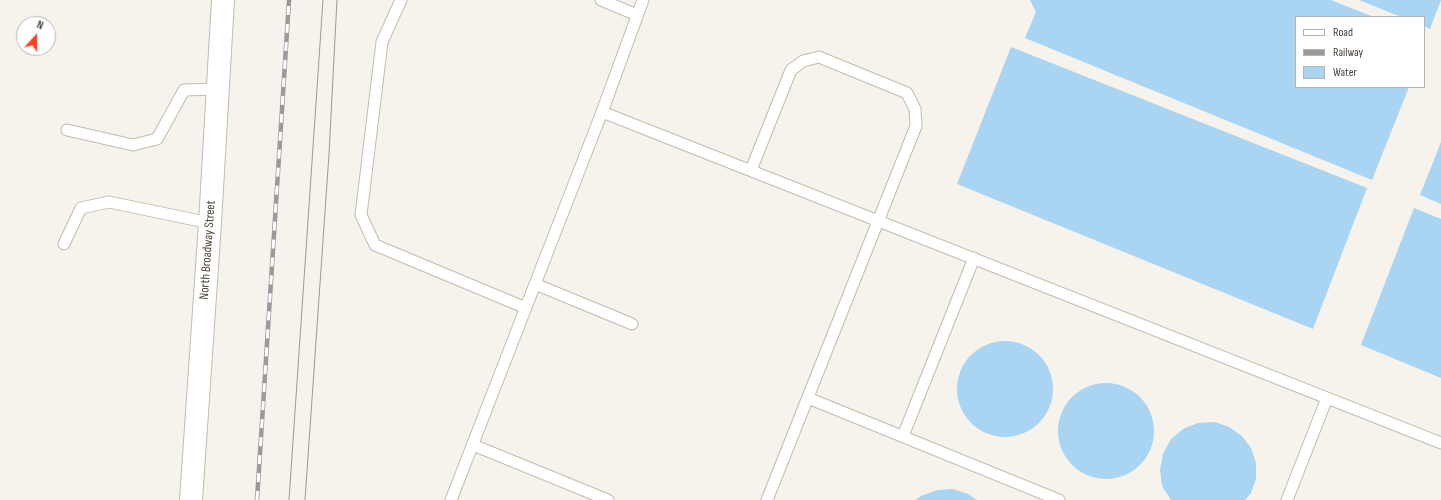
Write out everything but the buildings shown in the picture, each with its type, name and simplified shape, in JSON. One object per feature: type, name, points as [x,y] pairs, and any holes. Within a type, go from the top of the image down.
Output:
[{"type":"street","name":"North Broadway Street","points":[[191,500],[224,0]]},
{"type":"lane","points":[[402,0],[382,42],[361,215],[375,245],[526,308]]},
{"type":"lane","points":[[601,0],[637,15]]},
{"type":"lane","points":[[451,500],[602,112],[643,0]]},
{"type":"lane","points":[[751,170],[791,70],[802,61],[819,57],[907,93],[915,109],[916,126],[767,500]]},
{"type":"lane","points":[[67,130],[133,145],[157,139],[184,90],[218,89]]},
{"type":"lane","points":[[602,112],[1441,443]]},
{"type":"lane","points":[[64,244],[81,208],[109,202],[210,224]]},
{"type":"lane","points":[[903,436],[974,258]]},
{"type":"lane","points":[[535,284],[632,324]]},
{"type":"lane","points":[[808,398],[1059,500]]},
{"type":"lane","points":[[1287,500],[1327,398]]},
{"type":"lane","points":[[472,445],[608,500]]},
{"type":"water","points":[[1030,0],[1331,0],[1371,16],[1295,16],[1295,88],[1409,88],[1372,180],[1025,38],[1036,12]]},
{"type":"water","points":[[1359,0],[1441,0],[1430,29],[1425,26],[1425,16],[1399,16]]},
{"type":"water","points":[[1011,47],[1367,188],[1313,329],[957,184]]},
{"type":"water","points":[[1441,142],[1441,204],[1420,195]]},
{"type":"water","points":[[1414,208],[1441,219],[1441,378],[1361,345]]},
{"type":"water","points":[[1005,341],[1023,345],[1032,349],[1039,355],[1045,362],[1049,371],[1053,389],[1049,407],[1045,416],[1039,423],[1032,429],[1023,433],[1005,437],[987,433],[978,429],[971,423],[965,416],[961,407],[957,389],[961,371],[965,362],[971,355],[978,349],[987,345]]},
{"type":"water","points":[[1106,383],[1124,387],[1133,391],[1140,397],[1146,404],[1150,413],[1154,431],[1150,449],[1146,458],[1140,465],[1133,471],[1124,475],[1106,479],[1088,475],[1079,471],[1072,465],[1066,458],[1062,449],[1058,431],[1062,413],[1066,404],[1072,397],[1079,391],[1088,387]]},
{"type":"water","points":[[1215,422],[1229,427],[1242,436],[1251,448],[1256,463],[1256,479],[1251,493],[1245,500],[1171,500],[1162,486],[1160,470],[1163,454],[1171,439],[1183,429],[1198,423]]},
{"type":"water","points":[[953,489],[968,494],[977,500],[916,500],[921,496],[937,490]]},
{"type":"tram line","points":[[289,500],[323,0]]},
{"type":"tram line","points":[[305,500],[329,154],[337,0]]},
{"type":"railway","points":[[257,500],[289,0]]}]
